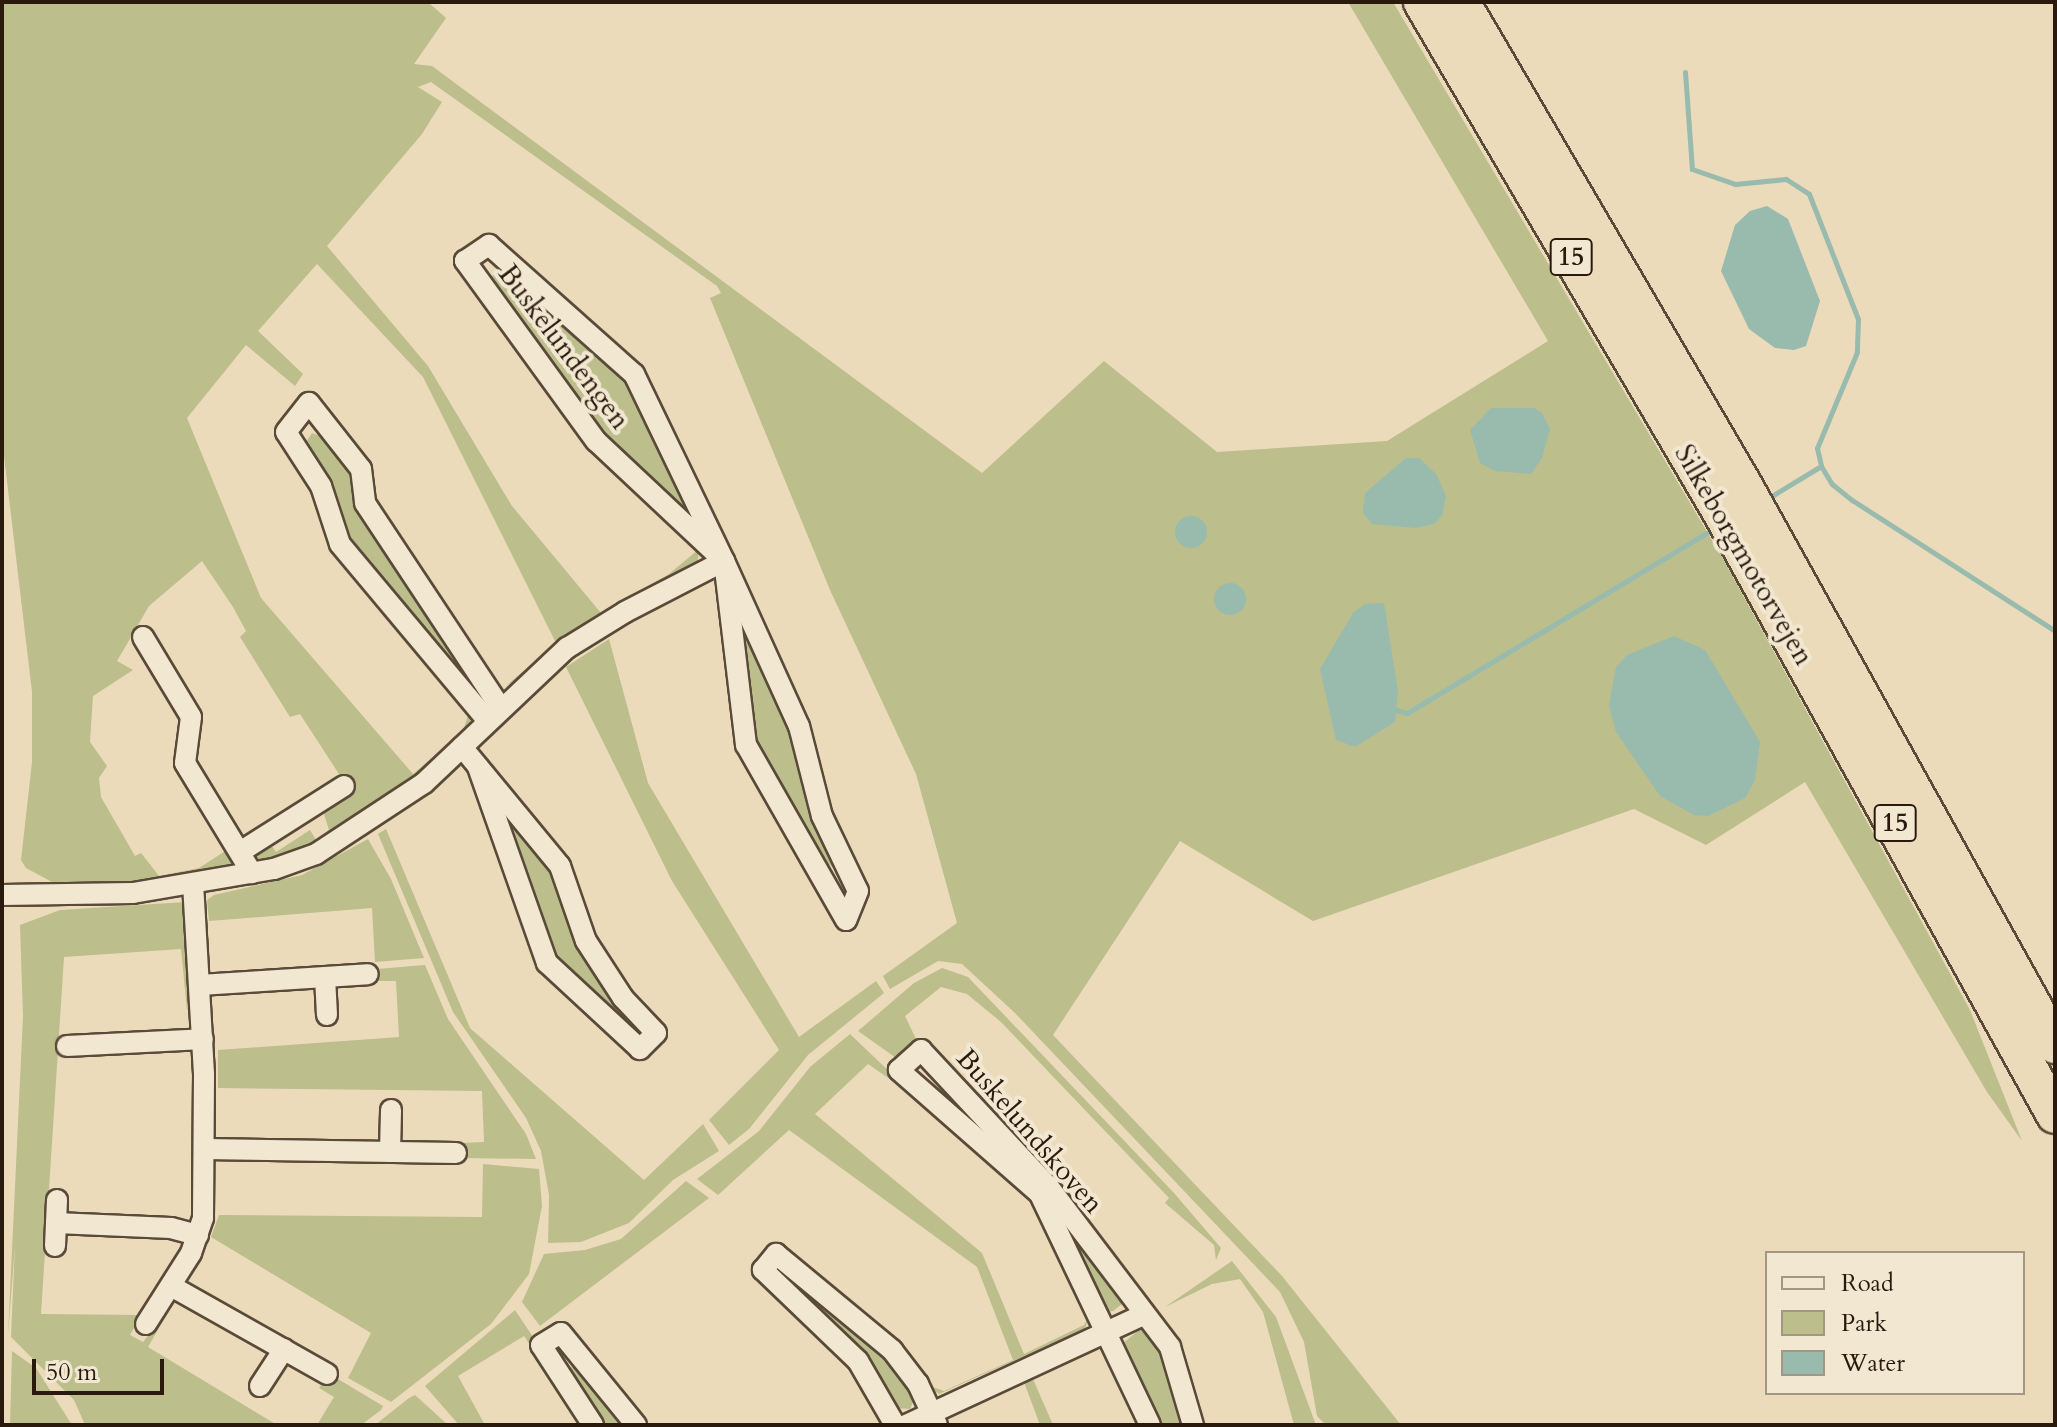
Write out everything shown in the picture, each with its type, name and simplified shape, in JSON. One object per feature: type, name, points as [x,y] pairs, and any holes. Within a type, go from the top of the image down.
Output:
[{"type":"highway","name":"Silkeborgmotorvejen","points":[[1422,2],[1741,514],[2055,1045]]},
{"type":"highway","name":"Silkeborgmotorvejen","points":[[1461,2],[1741,514],[2055,1115]]},
{"type":"street","name":"Buskelundengen","points":[[724,561],[596,441],[465,261],[489,245],[634,374],[724,561],[799,726],[822,816],[858,891],[846,920],[746,745],[724,561]]},
{"type":"street","points":[[309,403],[361,469],[365,503],[494,714],[340,544],[321,486],[286,432],[309,403]]},
{"type":"street","points":[[2,895],[94,896],[193,886],[316,854],[364,826],[424,783],[567,648],[625,612],[724,561]]},
{"type":"street","points":[[143,637],[191,717],[185,763],[252,873]]},
{"type":"street","points":[[462,747],[560,866],[586,941],[623,998],[656,1033],[640,1049],[547,963],[478,767]]},
{"type":"street","points":[[240,852],[344,786]]},
{"type":"street","points":[[146,1324],[171,1286],[198,1235],[205,1149],[203,1039],[193,886]]},
{"type":"street","points":[[200,985],[368,974]]},
{"type":"street","points":[[325,977],[327,1015]]},
{"type":"street","points":[[67,1046],[203,1039]]},
{"type":"street","name":"Buskelundskoven","points":[[1150,1425],[1040,1194],[899,1070],[921,1050],[1048,1186],[1170,1347],[1193,1425]]},
{"type":"street","points":[[390,1152],[391,1110]]},
{"type":"street","points":[[205,1149],[456,1153]]},
{"type":"street","points":[[55,1246],[57,1200]]},
{"type":"street","points":[[56,1223],[171,1228],[198,1235]]},
{"type":"street","points":[[895,1425],[858,1361],[763,1270],[776,1254],[892,1350],[934,1418]]},
{"type":"street","points":[[171,1286],[327,1374]]},
{"type":"street","points":[[906,1425],[934,1418],[1105,1330],[1143,1315]]},
{"type":"street","points":[[593,1425],[541,1345],[561,1333],[636,1425]]},
{"type":"street","points":[[260,1386],[284,1349]]},
{"type":"green space","points":[[2,2],[428,2],[446,18],[414,64],[432,66],[982,473],[1104,361],[1217,452],[1387,441],[1548,341],[1348,2],[1393,2],[1722,557],[1970,1010],[2022,1141],[1987,1092],[1805,782],[1706,845],[1634,809],[1313,921],[1180,841],[1053,1035],[1282,1276],[1401,1425],[1326,1425],[1317,1416],[1304,1342],[1280,1292],[1015,1013],[962,964],[938,961],[890,989],[883,976],[957,923],[916,774],[830,590],[710,298],[721,293],[717,286],[431,82],[418,87],[442,102],[422,134],[327,246],[428,366],[512,506],[601,613],[669,574],[699,549],[697,566],[506,686],[556,643],[423,377],[317,264],[258,331],[303,374],[295,386],[246,345],[187,418],[261,598],[413,774],[463,731],[470,709],[470,731],[378,809],[288,859],[259,862],[254,852],[268,841],[276,852],[310,830],[316,840],[329,830],[324,814],[327,806],[350,791],[300,714],[290,717],[240,637],[246,631],[233,607],[202,561],[149,606],[117,661],[133,670],[93,696],[90,742],[107,766],[99,778],[101,797],[135,856],[141,853],[159,876],[199,868],[230,848],[232,866],[226,872],[92,888],[52,882],[26,868],[21,860],[32,762],[32,692],[2,439]]},
{"type":"green space","points":[[500,272],[511,275],[627,372],[696,508],[692,518],[647,481],[628,455],[619,454],[542,358],[543,351],[520,328],[492,284],[492,276]]},
{"type":"green space","points":[[312,433],[337,443],[450,640],[448,648],[463,671],[472,673],[479,698],[351,549],[330,480],[309,457],[306,442]]},
{"type":"green space","points":[[740,618],[790,726],[840,865],[834,868],[818,856],[796,822],[799,813],[786,792],[778,789],[753,742]]},
{"type":"green space","points":[[609,639],[648,783],[799,1037],[876,981],[884,993],[808,1055],[749,1129],[729,1145],[709,1120],[779,1050],[672,881],[566,667]]},
{"type":"green space","points":[[502,803],[549,858],[626,1016],[623,1018],[554,962],[507,817],[500,813]]},
{"type":"green space","points":[[386,829],[470,1028],[644,1180],[703,1124],[719,1151],[673,1180],[629,1223],[581,1242],[548,1243],[549,1195],[541,1151],[526,1118],[453,1012],[378,834]]},
{"type":"green space","points":[[368,839],[391,879],[424,958],[375,962],[372,908],[209,921],[207,900],[214,895],[302,875]]},
{"type":"green space","points":[[186,902],[193,1008],[187,1010],[181,949],[64,957],[41,1314],[141,1315],[130,1335],[143,1342],[174,1302],[148,1347],[277,1425],[85,1425],[74,1400],[11,1337],[15,1244],[8,1336],[23,1016],[20,925],[60,910]]},
{"type":"green space","points":[[425,965],[448,1019],[526,1134],[536,1159],[462,1158],[461,1143],[484,1142],[482,1091],[218,1088],[218,1050],[399,1037],[396,981],[376,981],[377,969]]},
{"type":"green space","points":[[942,968],[968,977],[1174,1193],[1221,1248],[1216,1260],[1214,1245],[1165,1203],[1169,1198],[1001,1022],[967,994],[941,987],[905,1016],[917,1041],[899,1060],[858,1031],[914,983]]},
{"type":"green space","points":[[850,1034],[894,1076],[894,1082],[868,1064],[815,1114],[982,1253],[1024,1354],[1084,1325],[1089,1316],[1085,1329],[939,1394],[927,1385],[944,1391],[1013,1360],[977,1267],[789,1130],[718,1195],[697,1179],[759,1131],[810,1067]]},
{"type":"green space","points":[[483,1164],[539,1169],[542,1206],[529,1274],[491,1324],[391,1402],[348,1378],[371,1333],[211,1237],[219,1215],[482,1217]]},
{"type":"green space","points":[[686,1181],[709,1198],[540,1326],[522,1302],[544,1254],[585,1250],[621,1239]]},
{"type":"green space","points":[[1058,1205],[1118,1289],[1122,1304],[1113,1311],[1107,1312],[1092,1288],[1094,1281],[1076,1255]]},
{"type":"green space","points":[[1232,1261],[1276,1317],[1316,1425],[1294,1425],[1263,1312],[1240,1279],[1212,1284],[1165,1307]]},
{"type":"green space","points":[[818,1294],[889,1353],[890,1364],[916,1395],[910,1409],[894,1408],[834,1330],[834,1322],[814,1305]]},
{"type":"green space","points":[[515,1310],[535,1340],[532,1348],[524,1336],[458,1376],[485,1425],[459,1425],[425,1386]]},
{"type":"green space","points":[[1139,1330],[1150,1331],[1160,1341],[1186,1425],[1154,1425],[1122,1344]]},
{"type":"green space","points":[[12,1351],[36,1368],[72,1425],[10,1425]]},
{"type":"green space","points":[[576,1364],[631,1425],[601,1425],[595,1408],[569,1378],[567,1370]]},
{"type":"green space","points":[[333,1376],[383,1406],[381,1410],[361,1425],[317,1425],[334,1397],[319,1388],[326,1377]]},
{"type":"green space","points":[[1033,1379],[1053,1425],[1040,1425],[1024,1382]]},
{"type":"green space","points":[[415,1395],[448,1425],[375,1425],[409,1398]]},
{"type":"water","points":[[1767,206],[1788,219],[1820,301],[1806,346],[1794,350],[1775,348],[1749,329],[1721,271],[1735,225],[1750,211]]},
{"type":"water","points":[[1491,408],[1534,408],[1542,413],[1550,429],[1542,458],[1531,474],[1495,471],[1480,463],[1470,430]]},
{"type":"water","points":[[1406,458],[1419,458],[1436,474],[1446,496],[1442,516],[1434,524],[1415,528],[1372,524],[1363,513],[1365,493]]},
{"type":"water","points":[[1191,516],[1202,521],[1207,532],[1202,543],[1191,548],[1180,543],[1175,532],[1180,521]]},
{"type":"water","points":[[1230,583],[1242,587],[1246,599],[1242,611],[1230,615],[1218,611],[1214,599],[1218,587]]},
{"type":"water","points":[[1384,603],[1398,691],[1395,722],[1355,747],[1336,740],[1320,669],[1353,613],[1365,604]]},
{"type":"water","points":[[1674,636],[1705,650],[1760,742],[1755,780],[1745,798],[1708,816],[1694,815],[1660,796],[1616,732],[1609,706],[1616,667],[1627,655]]},
{"type":"waterway","points":[[1685,72],[1692,169],[1735,184],[1786,179],[1809,194],[1858,319],[1857,352],[1817,448],[1821,466],[1765,500]]},
{"type":"waterway","points":[[1821,466],[1832,484],[1852,500],[2055,631]]},
{"type":"waterway","points":[[1396,710],[1407,713],[1715,528]]}]
